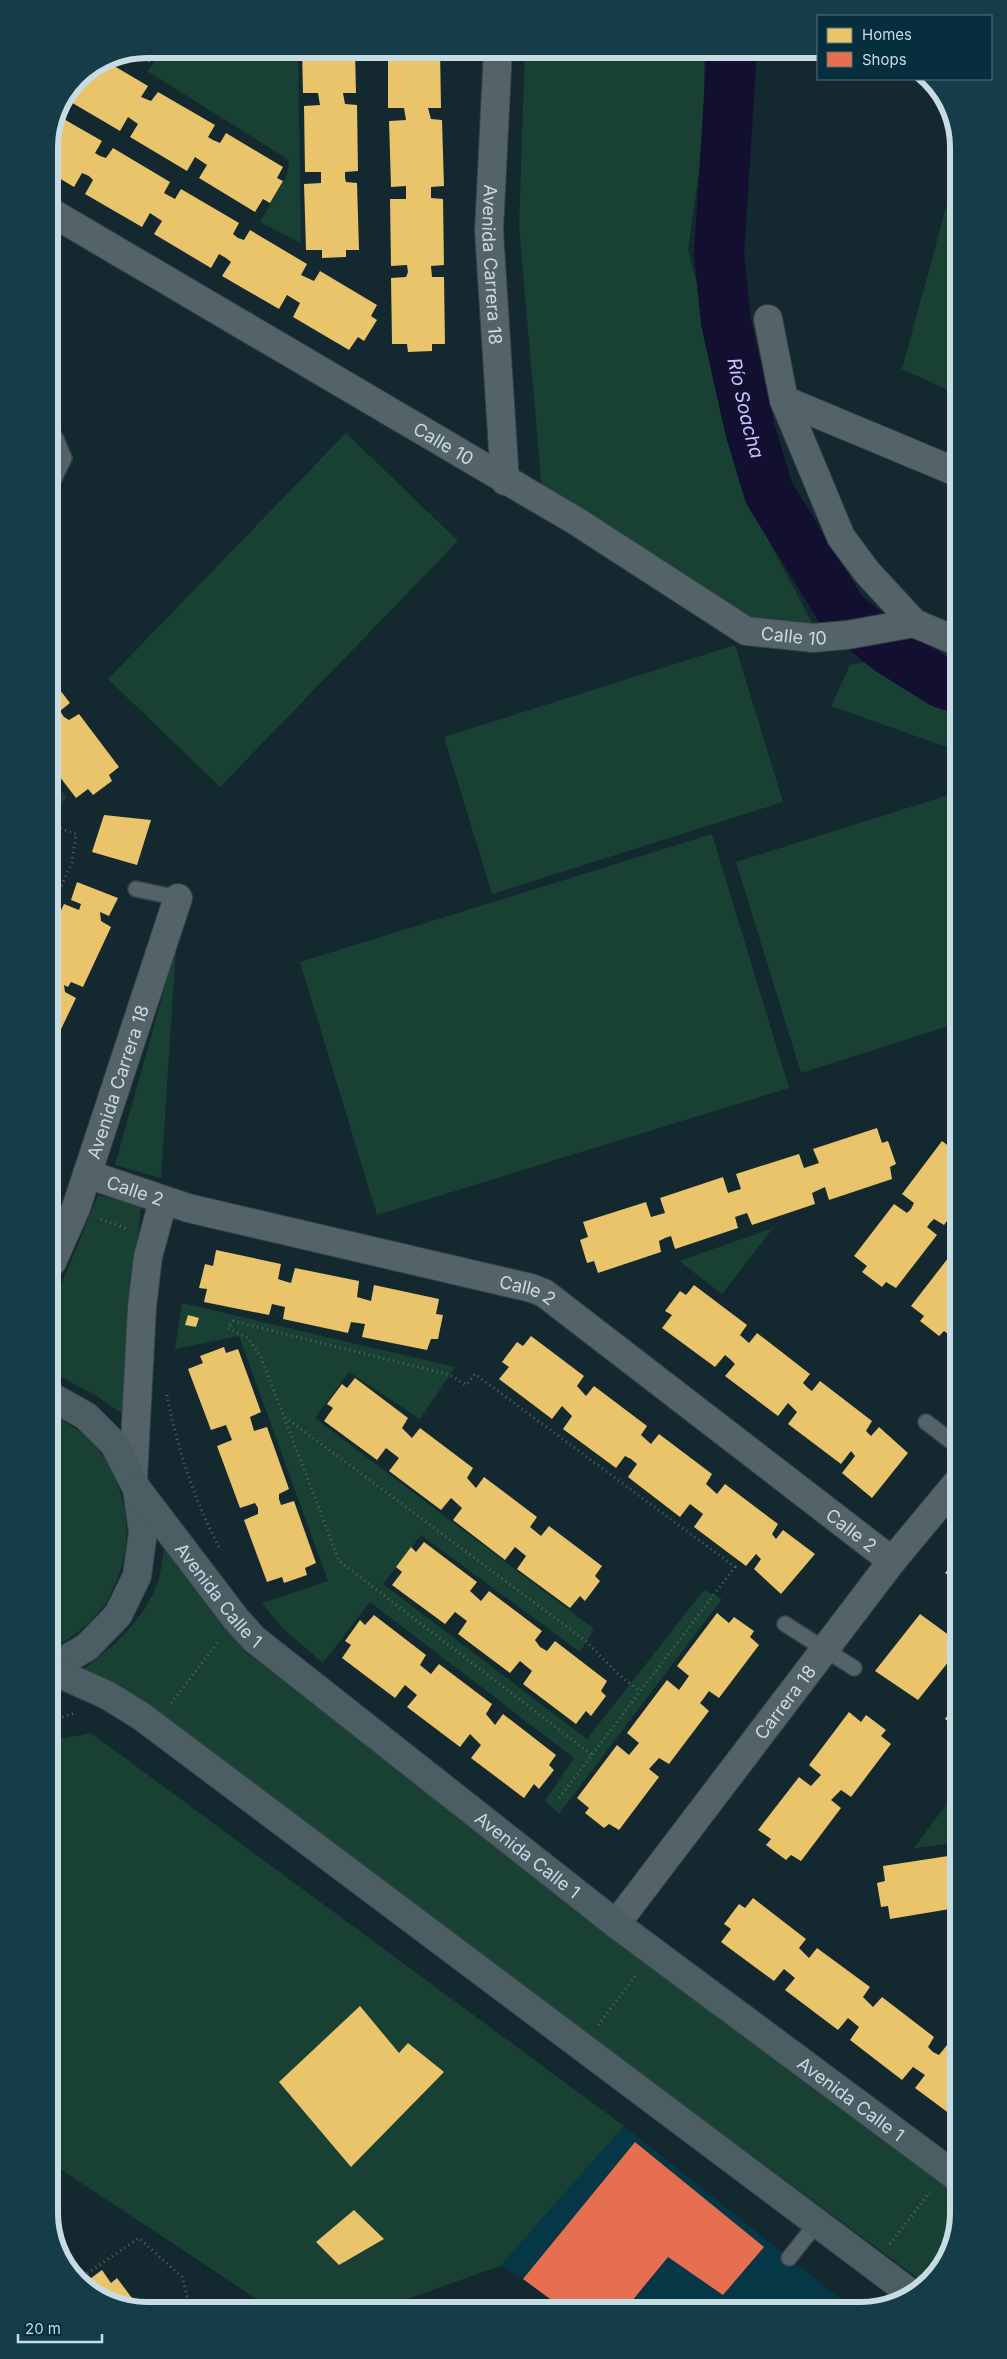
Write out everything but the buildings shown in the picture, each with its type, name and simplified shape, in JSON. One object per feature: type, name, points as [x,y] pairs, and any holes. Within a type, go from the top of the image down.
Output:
[{"type":"main road","points":[[58,1400],[86,1416],[114,1444],[135,1484],[143,1532],[137,1576],[118,1615],[87,1647],[58,1665]]},
{"type":"main road","name":"Avenida Calle 1","points":[[135,1484],[236,1620],[254,1639],[616,1924],[950,2173]]},
{"type":"main road","points":[[58,1672],[107,1695],[154,1725],[905,2289]]},
{"type":"street","name":"Avenida Carrera 18","points":[[498,58],[489,231],[504,481]]},
{"type":"street","name":"Calle 10","points":[[58,215],[576,522],[746,631],[813,638],[847,635],[905,624]]},
{"type":"street","points":[[768,319],[784,400],[841,537],[905,624],[950,639]]},
{"type":"street","points":[[784,400],[950,469]]},
{"type":"street","name":"Avenida Carrera 18","points":[[58,1248],[76,1208],[178,898]]},
{"type":"street","name":"Calle 2","points":[[87,1174],[163,1201],[531,1288],[544,1293],[892,1561]]},
{"type":"street","points":[[135,1484],[139,1346],[148,1257],[163,1201]]},
{"type":"street","name":"Carrera 18","points":[[616,1924],[892,1561],[950,1491]]},
{"type":"lane","points":[[58,444],[64,458],[58,470]]},
{"type":"lane","points":[[136,889],[178,898]]},
{"type":"lane","points":[[926,1422],[950,1441]]},
{"type":"lane","points":[[785,1624],[854,1668]]},
{"type":"lane","points":[[789,2258],[817,2223]]},
{"type":"path","points":[[58,828],[76,834],[72,863],[58,893]]},
{"type":"path","points":[[110,1223],[153,1238]]},
{"type":"path","points":[[559,1798],[592,1755],[640,1691],[735,1567],[474,1374],[466,1385],[450,1375],[233,1321],[228,1328],[248,1338],[261,1357],[339,1561],[592,1755]]},
{"type":"path","points":[[166,1390],[176,1442],[205,1520],[222,1554]]},
{"type":"path","points":[[284,1417],[586,1641],[619,1675],[640,1691]]},
{"type":"path","points":[[154,1725],[236,1620]]},
{"type":"path","points":[[582,2047],[653,1952]]},
{"type":"path","points":[[874,2266],[950,2176]]},
{"type":"path","points":[[84,2275],[139,2238],[182,2277],[188,2299],[185,2301]]},
{"type":"shaded area","points":[[624,2126],[844,2302],[554,2302],[523,2279],[500,2266]]},
{"type":"green space","points":[[158,58],[298,58],[301,243],[260,222],[287,175],[289,160],[147,71]]},
{"type":"green space","points":[[525,58],[704,58],[704,137],[688,250],[731,409],[755,515],[819,636],[748,622],[543,503],[519,226]]},
{"type":"green space","points":[[950,193],[950,391],[902,369]]},
{"type":"green space","points":[[346,433],[458,541],[220,787],[108,679]]},
{"type":"green space","points":[[735,645],[783,802],[492,894],[444,737]]},
{"type":"green space","points":[[918,651],[950,655],[950,748],[831,706],[850,665]]},
{"type":"green space","points":[[58,786],[66,797],[58,812]]},
{"type":"green space","points":[[950,795],[950,1026],[801,1073],[736,862]]},
{"type":"green space","points":[[712,834],[789,1088],[377,1215],[300,962]]},
{"type":"green space","points":[[176,947],[161,1178],[115,1165]]},
{"type":"green space","points":[[98,1195],[141,1206],[123,1414],[98,1397],[58,1375],[58,1292]]},
{"type":"green space","points":[[773,1228],[722,1294],[679,1261]]},
{"type":"green space","points":[[182,1303],[455,1367],[420,1419],[349,1372],[315,1418],[594,1629],[580,1652],[421,1535],[383,1584],[587,1739],[704,1590],[722,1599],[559,1814],[545,1801],[574,1758],[370,1602],[323,1663],[282,1628],[262,1603],[328,1581],[239,1336],[175,1349]]},
{"type":"green space","points":[[58,1418],[84,1435],[98,1450],[110,1468],[124,1507],[126,1528],[121,1569],[111,1593],[105,1604],[91,1620],[58,1645]]},
{"type":"green space","points":[[164,1549],[244,1651],[950,2189],[949,2224],[943,2246],[938,2257],[927,2271],[919,2279],[115,1685],[76,1675],[111,1647],[132,1625],[149,1601],[158,1582]]},
{"type":"green space","points":[[91,1733],[624,2126],[500,2266],[401,2301],[260,2301],[58,2168],[58,1739]]},
{"type":"green space","points":[[950,1799],[950,1844],[914,1848]]},
{"type":"waterway","name":"Río Soacha","points":[[731,58],[719,254],[726,322],[750,430],[769,493],[843,613],[889,650],[942,683],[950,685]]}]
